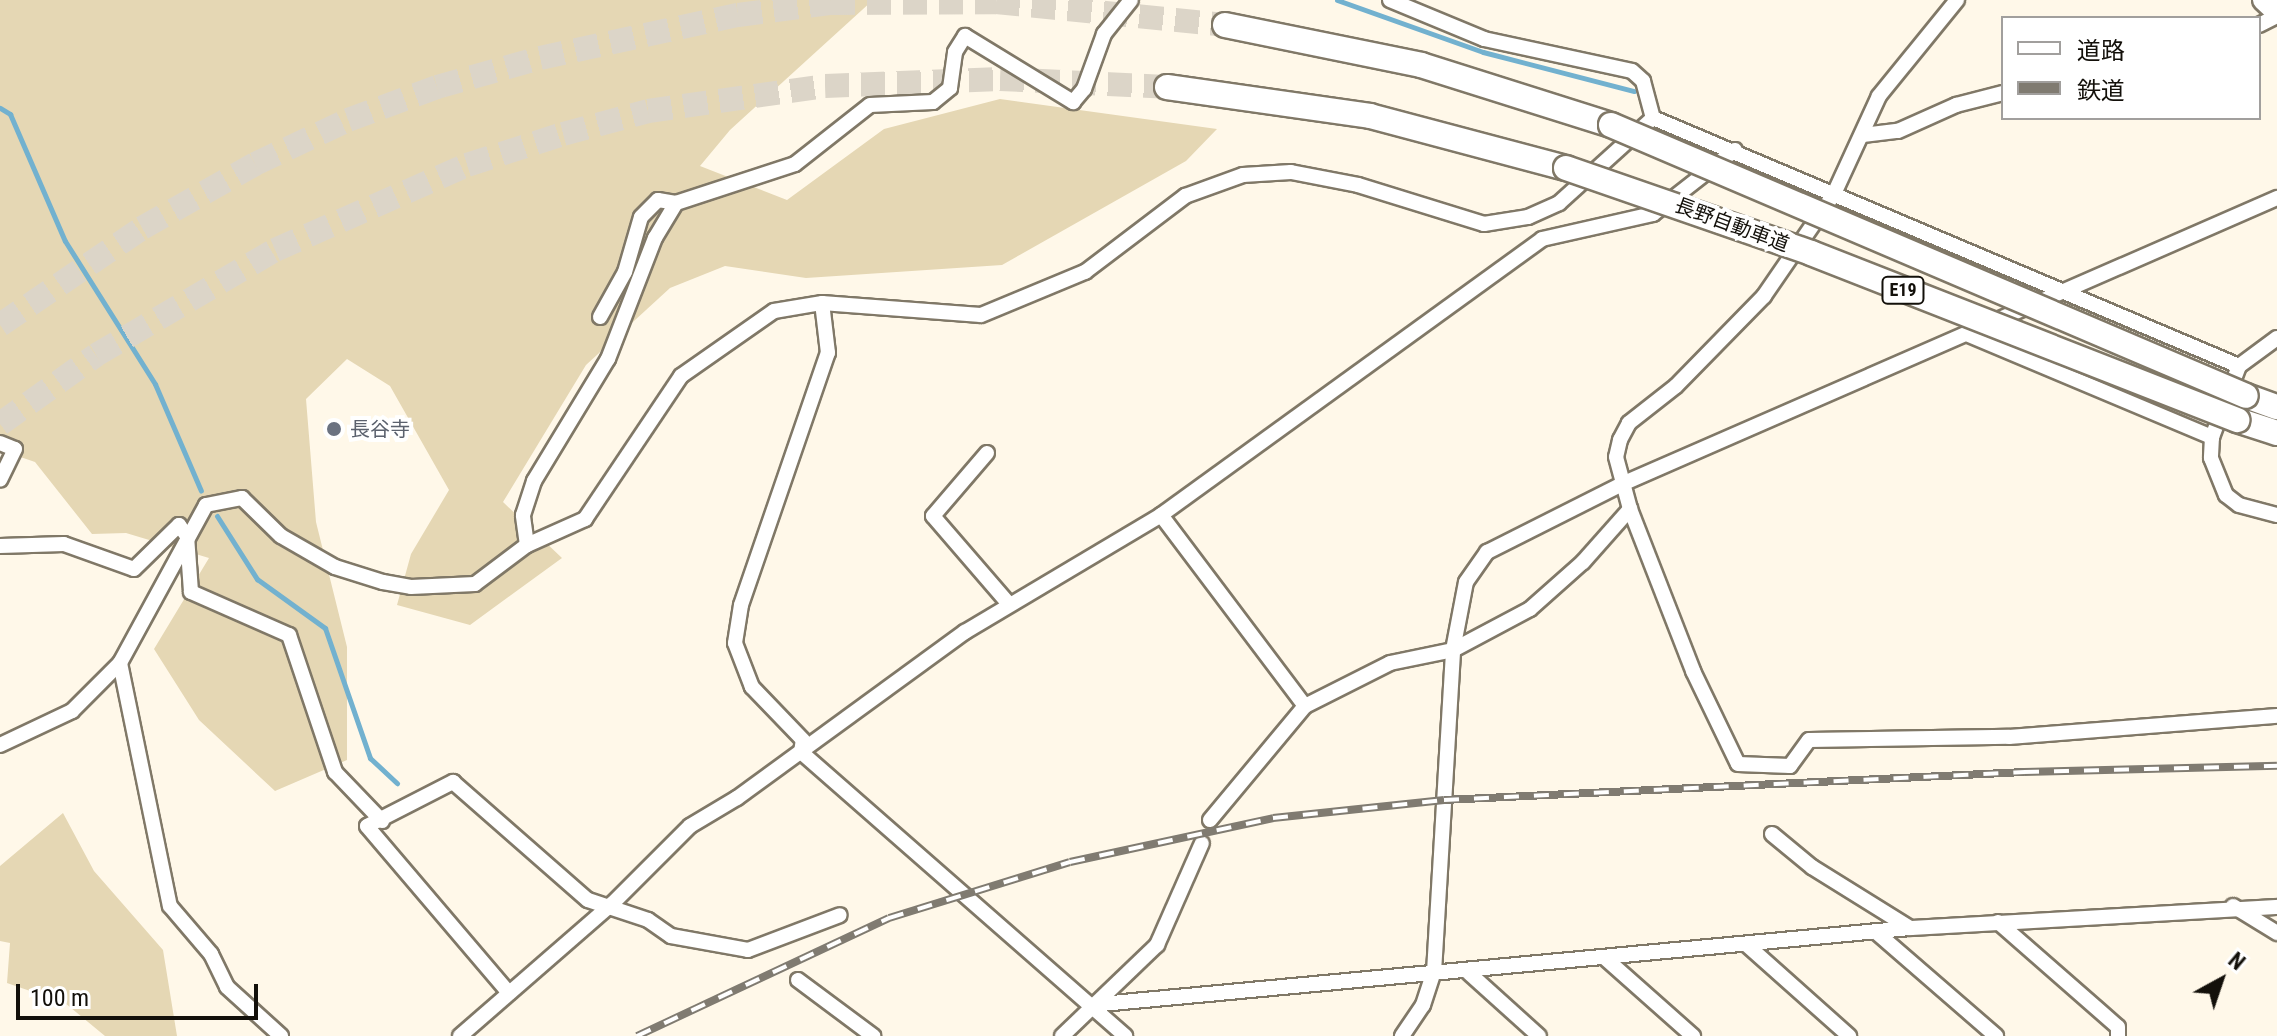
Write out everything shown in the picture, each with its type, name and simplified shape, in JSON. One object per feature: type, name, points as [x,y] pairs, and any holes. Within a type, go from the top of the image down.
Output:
[{"type":"highway","name":"E19","points":[[1225,25],[1421,65],[1611,125],[2277,407]]},
{"type":"highway","name":"長野自動車道","points":[[1167,87],[1370,116],[1566,168],[1772,238],[2277,433]]},
{"type":"main road","points":[[2263,0],[2277,14]]},
{"type":"street","points":[[600,317],[625,272],[641,217],[658,200],[676,203],[795,164],[870,105],[933,102],[950,88],[955,52],[965,36],[1073,102],[1084,89],[1104,34],[1131,0]]},
{"type":"street","points":[[1390,0],[1484,39],[1632,71],[1643,81],[1653,118]]},
{"type":"street","points":[[1957,0],[1879,96],[1834,194],[1764,296],[1676,386],[1629,423],[1616,457],[1622,484],[1693,671],[1738,764],[1790,766],[1809,740],[2009,737],[2277,716]]},
{"type":"street","points":[[1863,135],[1898,131],[1956,105],[2001,94]]},
{"type":"street","points":[[1653,118],[1735,150],[2064,294],[2239,366]]},
{"type":"street","points":[[0,745],[72,711],[120,663],[206,505],[242,498],[281,536],[335,567],[411,587],[475,584],[527,545],[591,513],[629,447],[681,376],[774,311],[822,303],[981,315],[1016,305],[1085,272],[1185,196],[1243,175],[1291,172],[1358,185],[1484,224],[1528,217],[1559,203],[1653,118]]},
{"type":"street","points":[[460,1036],[612,904],[690,826],[801,752],[1009,604],[1161,515],[1542,239],[1653,214],[1735,150]]},
{"type":"street","points":[[1402,1036],[1423,1005],[1434,972],[1453,650],[1466,582],[1487,552],[1622,484],[2064,294],[2277,198]]},
{"type":"street","points":[[527,545],[523,515],[534,481],[608,359],[655,238],[676,203]]},
{"type":"street","points":[[801,752],[803,740],[752,687],[735,643],[741,605],[828,353],[822,303]]},
{"type":"street","points":[[1969,335],[2212,437]]},
{"type":"street","points":[[2277,338],[2239,366],[2212,437],[2211,458],[2220,489],[2239,505],[2277,515]]},
{"type":"street","points":[[0,443],[15,449],[0,480]]},
{"type":"street","points":[[987,453],[933,516],[1009,604]]},
{"type":"street","points":[[1210,820],[1305,706],[1390,663],[1453,650],[1530,609],[1583,562],[1630,509]]},
{"type":"street","points":[[1161,515],[1305,706]]},
{"type":"street","points":[[0,546],[64,544],[134,569],[179,525],[187,536],[191,592],[289,635],[335,772],[382,821]]},
{"type":"street","points":[[120,663],[170,906],[211,954],[227,987],[281,1036]]},
{"type":"street","points":[[801,752],[1125,1036]]},
{"type":"street","points":[[509,993],[367,826],[453,782],[561,880],[588,900],[612,904],[671,936],[748,950],[840,915]]},
{"type":"street","points":[[1772,834],[1812,867],[1910,928]]},
{"type":"street","points":[[1062,1036],[1091,1005],[1122,983],[1157,945],[1202,843]]},
{"type":"street","points":[[1091,1005],[1434,972],[1469,973],[1910,928],[2233,906],[2277,907]]},
{"type":"street","points":[[2233,906],[2277,933]]},
{"type":"street","points":[[1998,922],[2118,1027],[2118,1036]]},
{"type":"street","points":[[1876,932],[1996,1036]]},
{"type":"street","points":[[1747,945],[1849,1036]]},
{"type":"street","points":[[1605,958],[1693,1036]]},
{"type":"street","points":[[1469,973],[1539,1036]]},
{"type":"street","points":[[798,980],[873,1036]]},
{"type":"shaded area","points":[[0,0],[873,0],[730,130],[700,166],[787,200],[884,129],[1000,99],[1217,129],[1186,161],[1002,265],[806,278],[725,266],[670,288],[586,365],[503,502],[562,558],[470,625],[397,605],[411,554],[449,490],[390,386],[347,359],[306,399],[316,522],[347,647],[347,760],[275,791],[199,720],[154,649],[209,558],[126,533],[92,534],[35,462],[0,450]]},
{"type":"shaded area","points":[[63,813],[94,871],[163,950],[177,1036],[105,1036],[65,1003],[7,983],[10,943],[0,941],[0,866]]},
{"type":"waterway","points":[[1337,0],[1483,52],[1634,91]]},
{"type":"waterway","points":[[0,108],[10,114],[65,241],[155,384],[201,491]]},
{"type":"waterway","points":[[1669,132],[1805,193]]},
{"type":"waterway","points":[[217,516],[257,579],[325,628],[370,758],[397,783]]},
{"type":"tunnel","points":[[0,325],[142,228],[255,164],[348,120],[437,87],[540,58],[738,15],[831,3],[996,2],[1225,25]]},
{"type":"tunnel","points":[[0,424],[96,355],[275,250],[467,165],[563,134],[648,111],[825,86],[1000,79],[1167,87]]},
{"type":"railway","points":[[637,1036],[889,918],[1070,862],[1273,818],[1444,800],[2024,772],[2277,766]]},
{"type":"place","name":"長谷寺","points":[[334,429]]}]
